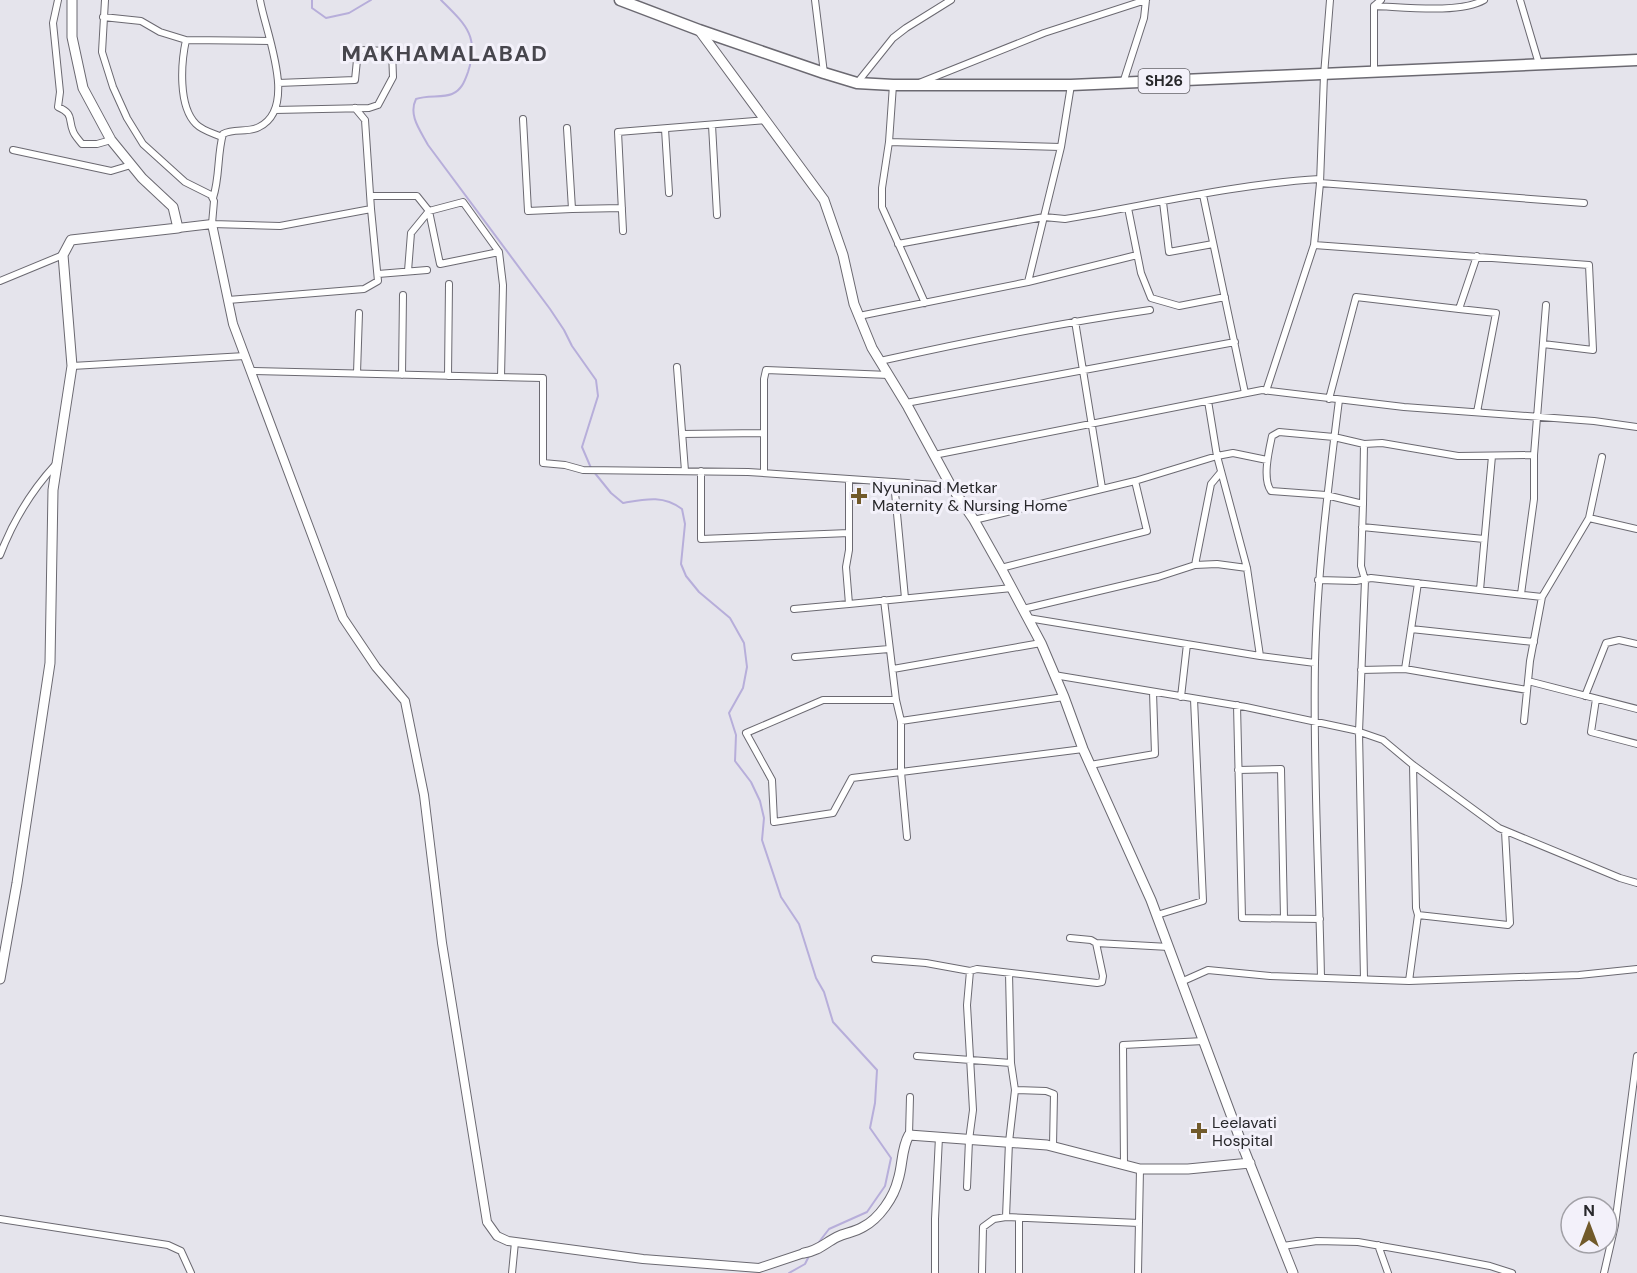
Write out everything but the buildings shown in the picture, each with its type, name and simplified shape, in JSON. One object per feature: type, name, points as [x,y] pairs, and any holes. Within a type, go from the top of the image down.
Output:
[{"type":"main road","points":[[0,979],[50,663],[53,490],[72,366],[63,255],[71,240],[178,228],[173,207],[131,165],[111,140],[83,88],[72,37],[72,0]]},
{"type":"main road","name":"SH26","points":[[620,0],[824,73],[857,83],[893,86],[1071,85],[1637,60]]},
{"type":"main road","points":[[699,30],[824,200],[843,255],[854,304],[872,348],[951,486],[974,520],[1041,643],[1083,749],[1169,947],[1293,1273]]},
{"type":"main road","points":[[804,1253],[815,1251],[840,1236],[864,1227],[874,1219],[887,1203],[898,1182],[904,1144],[909,1135],[1053,1146],[1140,1169],[1188,1169],[1250,1163]]},
{"type":"street","points":[[58,0],[53,23],[60,92],[58,106],[66,110],[72,121],[72,131],[82,144],[97,144],[111,140]]},
{"type":"street","points":[[105,0],[102,52],[113,87],[143,144],[185,182],[213,198]]},
{"type":"street","points":[[260,0],[276,60],[278,83],[275,110],[271,117],[258,128],[223,134],[213,198],[212,224],[232,324],[343,618],[376,667],[405,701],[424,795],[442,944],[487,1222],[497,1236],[515,1242],[643,1259],[759,1268],[804,1253]]},
{"type":"street","points":[[815,0],[824,73]]},
{"type":"street","points":[[857,83],[893,38],[951,0]]},
{"type":"street","points":[[910,86],[1044,33],[1146,0],[1144,18],[1123,83]]},
{"type":"street","points":[[1266,390],[1314,245],[1320,181],[1324,75],[1330,0]]},
{"type":"street","points":[[1374,71],[1374,6],[1380,0]]},
{"type":"street","points":[[1374,6],[1447,8],[1473,6],[1484,0]]},
{"type":"street","points":[[1520,0],[1539,64]]},
{"type":"street","points":[[103,17],[141,21],[160,32],[186,40],[270,41]]},
{"type":"street","points":[[186,40],[182,82],[190,115],[204,131],[222,136]]},
{"type":"street","points":[[275,110],[369,108],[378,105],[393,77],[392,51],[358,50],[355,80],[278,83]]},
{"type":"street","points":[[1028,282],[1061,147],[1071,85]]},
{"type":"street","points":[[893,86],[882,207],[925,303]]},
{"type":"street","points":[[228,300],[364,289],[378,281],[365,120],[355,108]]},
{"type":"street","points":[[523,119],[528,212],[622,208]]},
{"type":"street","points":[[623,231],[618,132],[766,120]]},
{"type":"street","points":[[712,125],[717,215]]},
{"type":"street","points":[[567,128],[572,209]]},
{"type":"street","points":[[665,129],[669,193]]},
{"type":"street","points":[[889,141],[1061,147]]},
{"type":"street","points":[[13,150],[111,171],[131,165]]},
{"type":"street","points":[[898,244],[1044,217],[1065,219],[1283,182],[1320,181],[1584,203]]},
{"type":"street","points":[[1203,195],[1245,393]]},
{"type":"street","points":[[370,196],[417,196],[429,211],[440,264],[499,252]]},
{"type":"street","points":[[408,272],[411,233],[429,211],[463,202],[499,252],[503,285],[501,377]]},
{"type":"street","points":[[1163,202],[1169,252],[1214,243]]},
{"type":"street","points":[[1128,208],[1141,273],[1151,298],[1179,306],[1225,297]]},
{"type":"street","points":[[178,228],[212,224],[280,226],[371,209]]},
{"type":"street","points":[[1314,245],[1589,265],[1593,350],[1543,344]]},
{"type":"street","points":[[0,280],[63,255]]},
{"type":"street","points":[[859,316],[1028,282],[1137,255]]},
{"type":"street","points":[[1459,309],[1477,256]]},
{"type":"street","points":[[378,274],[427,270]]},
{"type":"street","points":[[448,375],[449,284]]},
{"type":"street","points":[[402,375],[403,295]]},
{"type":"street","points":[[1329,399],[1356,297],[1496,313],[1477,412]]},
{"type":"street","points":[[1521,594],[1534,499],[1534,455],[1546,305]]},
{"type":"street","points":[[880,361],[975,339],[1150,310]]},
{"type":"street","points":[[357,374],[358,313]]},
{"type":"street","points":[[1075,321],[1102,488]]},
{"type":"street","points":[[906,404],[1234,342]]},
{"type":"street","points":[[72,366],[245,356]]},
{"type":"street","points":[[677,367],[685,471]]},
{"type":"street","points":[[764,473],[764,379],[766,370],[889,375]]},
{"type":"street","points":[[251,371],[543,378],[543,463],[565,465],[583,470],[764,473],[951,486]]},
{"type":"street","points":[[934,455],[1266,390],[1339,400],[1594,421],[1637,427]]},
{"type":"street","points":[[1208,400],[1221,472],[1247,568],[1260,656]]},
{"type":"street","points":[[1322,978],[1315,663],[1318,580],[1326,495],[1339,400]]},
{"type":"street","points":[[1363,504],[1326,495],[1271,491],[1268,487],[1267,460],[1272,436],[1280,432],[1334,437],[1364,444],[1382,443],[1458,456],[1534,455]]},
{"type":"street","points":[[682,434],[763,433]]},
{"type":"street","points":[[1364,444],[1360,566],[1365,580],[1359,732],[1364,979]]},
{"type":"street","points":[[974,520],[1135,481],[1218,456],[1233,453],[1267,460]]},
{"type":"street","points":[[1480,590],[1492,456]]},
{"type":"street","points":[[1524,721],[1542,597],[1589,518],[1602,457]]},
{"type":"street","points":[[0,555],[20,513],[42,479],[57,463]]},
{"type":"street","points":[[701,471],[701,539],[849,533]]},
{"type":"street","points":[[1195,565],[1211,484],[1221,472]]},
{"type":"street","points":[[849,479],[849,550],[846,567],[849,604]]},
{"type":"street","points":[[1001,568],[1147,531],[1135,481]]},
{"type":"street","points":[[894,482],[905,598]]},
{"type":"street","points":[[1589,518],[1637,529]]},
{"type":"street","points":[[1362,527],[1484,539]]},
{"type":"street","points":[[1025,613],[1195,565],[1217,564],[1247,568]]},
{"type":"street","points":[[1318,580],[1371,578],[1542,597]]},
{"type":"street","points":[[1405,669],[1418,583]]},
{"type":"street","points":[[794,609],[1012,588]]},
{"type":"street","points":[[884,600],[896,700],[901,721],[901,772],[907,837]]},
{"type":"street","points":[[1025,613],[1186,644],[1315,663]]},
{"type":"street","points":[[1411,629],[1534,642]]},
{"type":"street","points":[[1585,696],[1606,643],[1619,640],[1637,644]]},
{"type":"street","points":[[893,669],[1041,643]]},
{"type":"street","points":[[1181,697],[1186,644]]},
{"type":"street","points":[[795,657],[889,649]]},
{"type":"street","points":[[1361,670],[1405,669],[1527,690]]},
{"type":"street","points":[[1054,675],[1237,705],[1359,732],[1383,740],[1499,828],[1637,883]]},
{"type":"street","points":[[1528,681],[1637,710]]},
{"type":"street","points":[[1090,765],[1155,754],[1153,692]]},
{"type":"street","points":[[901,721],[1064,698]]},
{"type":"street","points":[[1156,915],[1203,901],[1194,699]]},
{"type":"street","points":[[1596,699],[1591,732],[1637,744]]},
{"type":"street","points":[[896,700],[823,700],[746,733],[772,780],[774,822],[833,813],[852,778],[1083,749]]},
{"type":"street","points":[[1237,705],[1242,918],[1320,919]]},
{"type":"street","points":[[1409,981],[1418,915],[1413,765]]},
{"type":"street","points":[[1238,770],[1281,769],[1284,918]]},
{"type":"street","points":[[1418,915],[1508,925],[1510,910],[1505,831]]},
{"type":"street","points":[[1070,938],[1091,940],[1096,943],[1169,947]]},
{"type":"street","points":[[875,959],[1097,983],[1102,982],[1104,976],[1096,943]]},
{"type":"street","points":[[1182,982],[1208,970],[1270,976],[1409,981],[1579,975],[1637,969]]},
{"type":"street","points":[[967,1187],[973,1110],[967,1005],[970,970]]},
{"type":"street","points":[[1006,1217],[1009,1142],[1015,1089],[1011,1063],[1009,973]]},
{"type":"street","points":[[1124,1165],[1123,1045],[1204,1041]]},
{"type":"street","points":[[917,1056],[1011,1063]]},
{"type":"street","points":[[1604,1273],[1614,1225],[1637,1056]]},
{"type":"street","points":[[1015,1089],[1046,1091],[1054,1094],[1053,1146]]},
{"type":"street","points":[[909,1135],[910,1098]]},
{"type":"street","points":[[934,1273],[939,1137]]},
{"type":"street","points":[[1138,1273],[1140,1169]]},
{"type":"street","points":[[982,1273],[983,1227],[994,1219],[1006,1217],[1139,1223]]},
{"type":"street","points":[[1019,1218],[1019,1273]]},
{"type":"street","points":[[0,1219],[168,1245],[181,1251],[191,1273]]},
{"type":"street","points":[[1283,1246],[1317,1241],[1358,1242],[1490,1266],[1512,1273]]},
{"type":"street","points":[[512,1273],[515,1242]]},
{"type":"street","points":[[1378,1245],[1388,1273]]},
{"type":"waterway","points":[[312,0],[312,8],[326,18],[349,13],[371,0]]},
{"type":"waterway","points":[[441,0],[457,16],[468,32],[472,49],[471,60],[461,87],[448,95],[416,99],[414,117],[428,145],[550,309],[596,380],[598,396],[582,447],[591,468]]},
{"type":"waterway","points":[[594,472],[611,493],[623,503],[647,499],[661,500],[682,509],[685,524],[681,564],[686,576],[699,592],[730,618],[744,643],[747,667],[743,688],[729,713],[736,735],[735,761],[751,782],[760,801],[764,818],[762,840],[781,897],[799,924],[833,1022],[877,1070],[875,1103],[870,1128],[891,1158],[885,1186],[867,1212],[829,1229],[816,1246]]},
{"type":"waterway","points":[[789,1273],[805,1264],[809,1256]]},
{"type":"place","name":"Nyuninad Metkar Maternity & Nursing Home","points":[[859,496]]},
{"type":"place","name":"Leelavati Hospital","points":[[1199,1131]]},
{"type":"district","name":"MAKHAMALABAD","points":[[445,53]]}]
